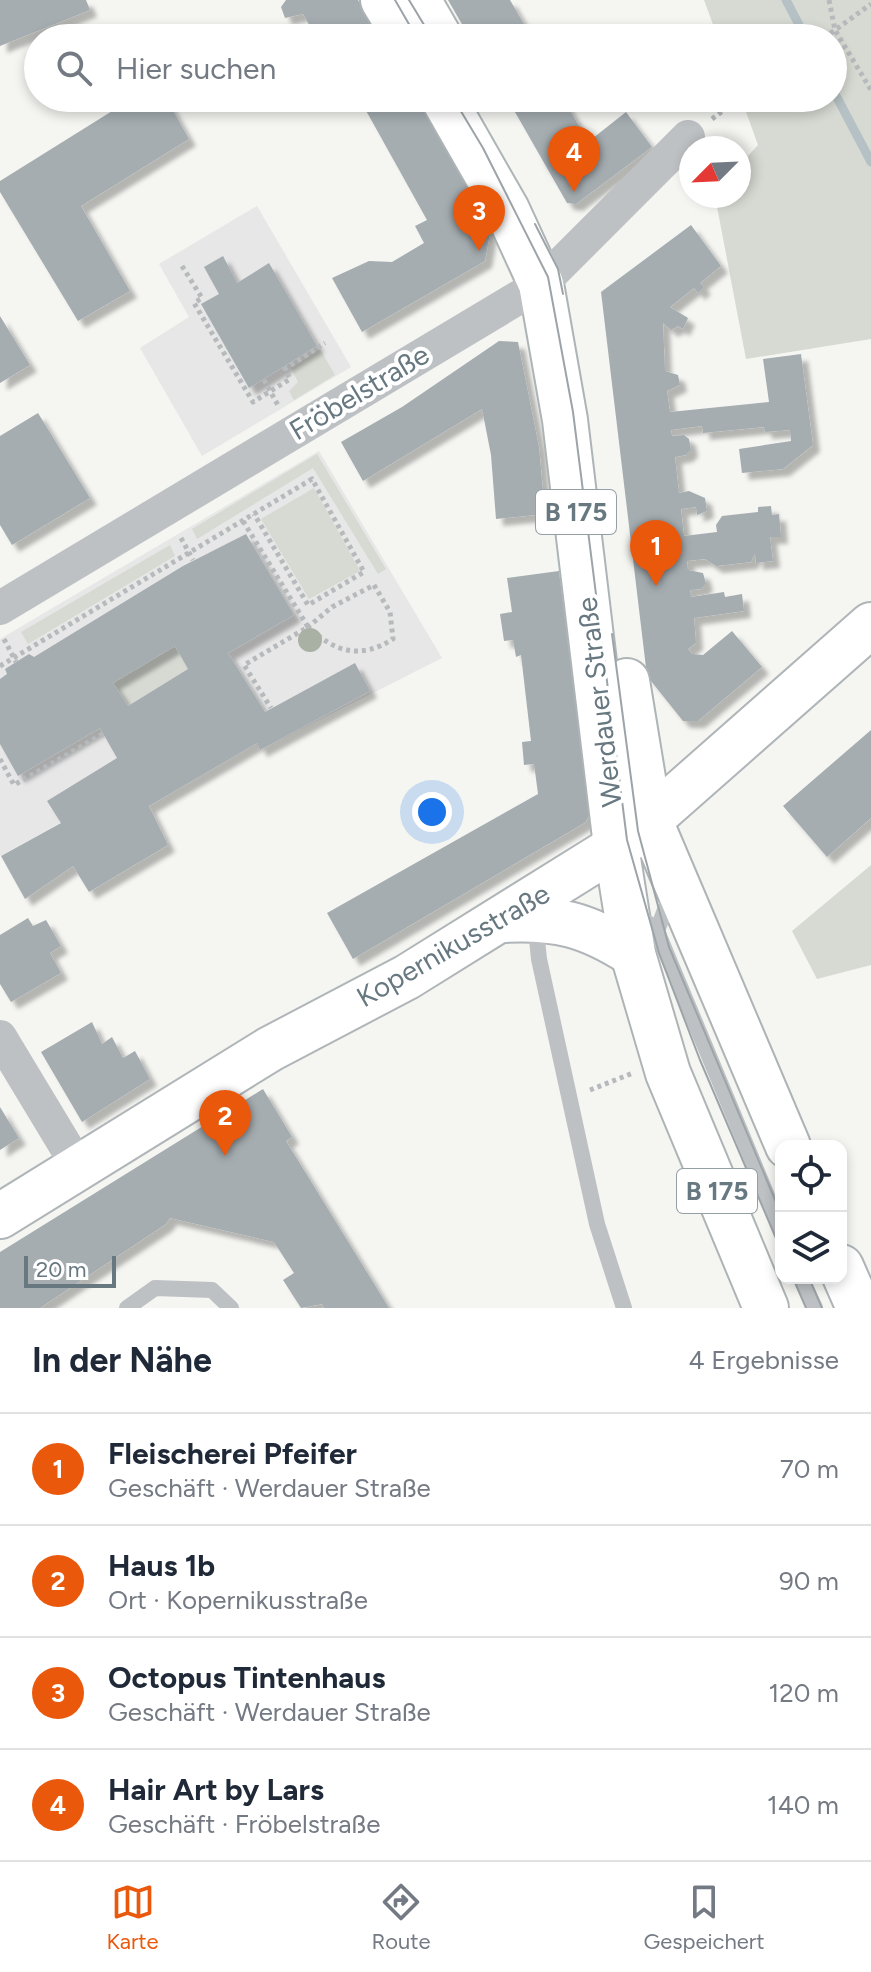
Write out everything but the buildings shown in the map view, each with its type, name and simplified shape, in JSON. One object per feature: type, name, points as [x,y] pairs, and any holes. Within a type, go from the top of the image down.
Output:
[{"type":"main road","points":[[383,0],[398,24]]},
{"type":"main road","points":[[418,0],[432,24]]},
{"type":"main road","name":"Werdauer Straße","points":[[451,112],[507,210],[552,274],[565,420],[616,846],[638,930],[668,1073],[766,1308]]},
{"type":"main road","name":"Werdauer Straße","points":[[481,112],[552,274],[593,408],[633,728],[650,821],[785,1140]]},
{"type":"main road","name":"Kopernikusstraße","points":[[0,1216],[281,1042],[518,919],[650,821],[871,625]]},
{"type":"main road","points":[[518,919],[638,930]]},
{"type":"main road","points":[[847,1281],[859,1308]]},
{"type":"street","name":"Fröbelstraße","points":[[2,624],[552,274],[589,233],[679,146]]},
{"type":"street","points":[[0,1037],[79,1168]]},
{"type":"lane","points":[[676,882],[638,930],[775,1216]]},
{"type":"lane","points":[[518,919],[539,959],[594,1210],[624,1308]]},
{"type":"lane","points":[[804,1284],[815,1308]]},
{"type":"lane","points":[[127,1308],[155,1288],[212,1290],[231,1308]]},
{"type":"path","points":[[829,0],[834,24]]},
{"type":"path","points":[[843,24],[871,4]]},
{"type":"path","points":[[847,50],[871,90]]},
{"type":"path","points":[[182,266],[202,298],[194,303],[253,402],[290,379],[285,369],[325,343]]},
{"type":"path","points":[[264,380],[270,391]]},
{"type":"path","points":[[0,666],[191,557],[243,521],[254,514],[312,479],[364,572],[308,605],[254,514]]},
{"type":"path","points":[[243,521],[308,627],[330,647],[373,652],[393,639],[390,612],[374,585],[332,607],[308,627],[244,665],[271,708]]},
{"type":"path","points":[[179,535],[191,557]]},
{"type":"path","points":[[2,624],[15,660]]},
{"type":"path","points":[[0,759],[14,785],[103,734]]},
{"type":"path","points":[[603,1085],[632,1073]]},
{"type":"shaded area","points":[[704,0],[871,0],[871,339],[746,359],[717,208],[751,208],[751,153],[758,145],[746,112],[847,112],[847,24],[713,24]]},
{"type":"shaded area","points":[[257,206],[351,367],[202,456],[140,348],[189,317],[159,264]]},
{"type":"shaded area","points":[[320,349],[335,375],[294,400],[289,391],[298,382],[291,368]]},
{"type":"shaded area","points":[[319,451],[442,658],[260,750],[256,744],[149,806],[135,782],[0,856],[0,639]]},
{"type":"shaded area","points":[[317,454],[386,569],[378,574],[313,468],[197,539],[192,529]]},
{"type":"shaded area","points":[[314,488],[360,571],[309,599],[261,519]]},
{"type":"shaded area","points":[[170,545],[175,556],[28,644],[21,632]]},
{"type":"shaded area","points":[[175,646],[188,669],[128,706],[113,683]]},
{"type":"shaded area","points":[[871,865],[871,965],[817,979],[792,931]]},
{"type":"waterway","points":[[786,0],[799,24]]},
{"type":"waterway","points":[[845,112],[871,162]]},
{"type":"tram line","points":[[395,0],[409,24]]},
{"type":"tram line","points":[[409,0],[424,24]]},
{"type":"tram line","points":[[461,112],[548,277],[573,412],[627,840],[659,953],[700,1060],[775,1236]]},
{"type":"tram line","points":[[535,224],[558,269],[563,294]]},
{"type":"tram line","points":[[612,634],[638,831],[669,947],[780,1212]]},
{"type":"tram line","points":[[796,1284],[806,1308]]},
{"type":"tram line","points":[[812,1284],[822,1308]]},
{"type":"place","name":"Hair Art by Lars","points":[[574,192]]},
{"type":"place","name":"Octopus Tintenhaus","points":[[479,251]]},
{"type":"place","name":"Fleischerei Pfeifer","points":[[656,586]]},
{"type":"place","name":"Haus 1b","points":[[225,1156]]}]
